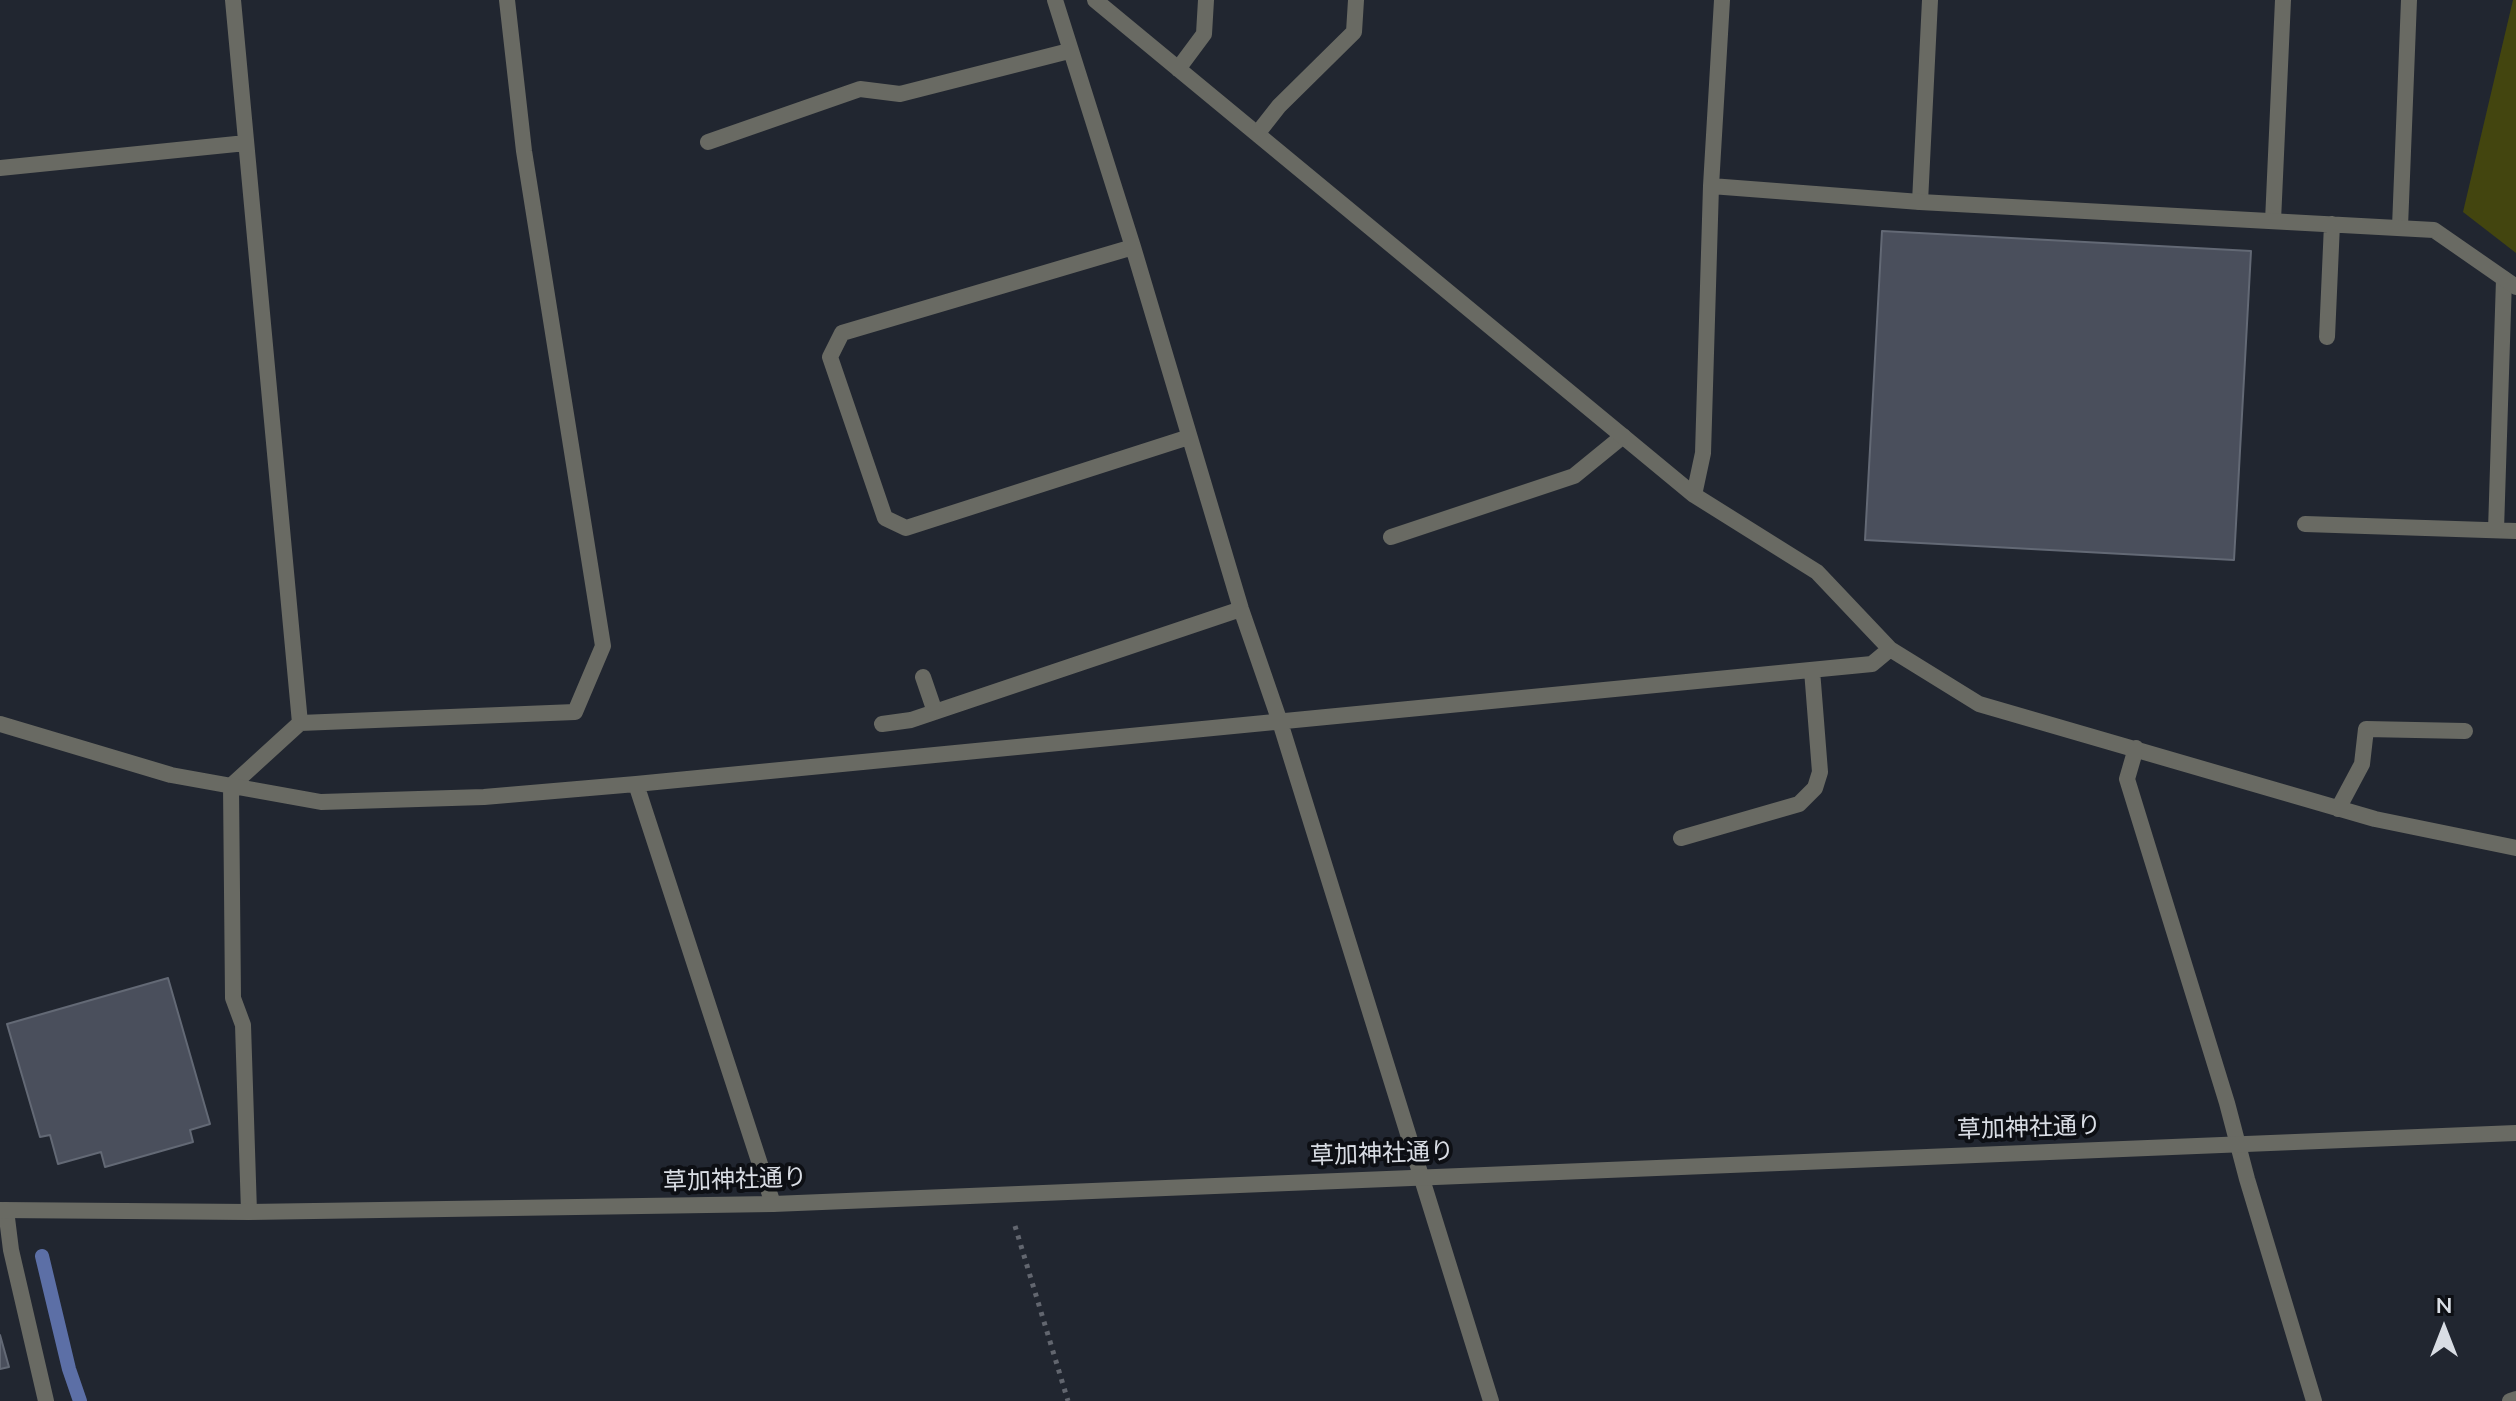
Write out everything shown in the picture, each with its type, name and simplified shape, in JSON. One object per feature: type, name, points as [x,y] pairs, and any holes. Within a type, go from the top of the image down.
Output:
[{"type":"street","points":[[233,0],[300,723]]},
{"type":"street","points":[[249,1212],[243,1025],[233,998],[231,786],[300,723],[575,712],[603,646],[524,151],[507,0]]},
{"type":"street","points":[[1055,0],[1133,247],[1241,609],[1280,722],[1491,1401]]},
{"type":"street","points":[[1095,0],[1694,495],[1817,572],[1890,649],[1979,704],[2375,819],[2516,848]]},
{"type":"street","points":[[1178,69],[1204,34],[1206,0]]},
{"type":"street","points":[[1257,134],[1279,106],[1354,32],[1356,0]]},
{"type":"street","points":[[1694,495],[1703,453],[1711,186],[1722,0]]},
{"type":"street","points":[[1920,202],[1930,0]]},
{"type":"street","points":[[2273,221],[2283,0]]},
{"type":"street","points":[[2400,227],[2409,0]]},
{"type":"street","points":[[708,142],[860,89],[900,94],[1069,51]]},
{"type":"street","points":[[0,168],[246,143]]},
{"type":"street","points":[[1711,186],[1920,202],[2434,230],[2510,283],[2496,530]]},
{"type":"street","points":[[2327,337],[2332,224]]},
{"type":"street","points":[[1133,247],[842,333],[830,357],[885,518],[906,528],[1189,437]]},
{"type":"street","points":[[1391,537],[1574,476],[1623,436]]},
{"type":"street","points":[[2305,524],[2516,531]]},
{"type":"street","points":[[882,724],[911,720],[1241,609]]},
{"type":"street","points":[[0,724],[171,775],[321,802],[484,797],[1872,664],[1890,649]]},
{"type":"street","points":[[1681,838],[1799,804],[1815,788],[1820,772],[1812,670]]},
{"type":"street","points":[[923,677],[935,712]]},
{"type":"street","points":[[2338,809],[2362,764],[2366,729],[2465,731]]},
{"type":"street","points":[[2136,748],[2127,779],[2314,1401]]},
{"type":"street","points":[[636,784],[773,1204]]},
{"type":"street","name":"草加神社通り","points":[[3,1210],[249,1212],[773,1204],[2516,1133]]},
{"type":"street","points":[[3,1210],[46,1401]]},
{"type":"street","points":[[2510,1401],[2516,1399]]},
{"type":"path","points":[[1012,1193],[1016,1235],[1068,1401]]},
{"type":"shaded area","points":[[2513,0],[2516,0],[2516,253],[2463,212]]},
{"type":"building","points":[[1882,231],[2251,251],[2234,560],[1865,540]]},
{"type":"building","points":[[168,978],[210,1124],[190,1130],[193,1142],[105,1167],[101,1152],[58,1164],[50,1135],[40,1137],[7,1024]]},
{"type":"building","points":[[0,1335],[9,1367],[0,1369]]},
{"type":"waterway","points":[[42,1256],[69,1369],[80,1401]]}]
